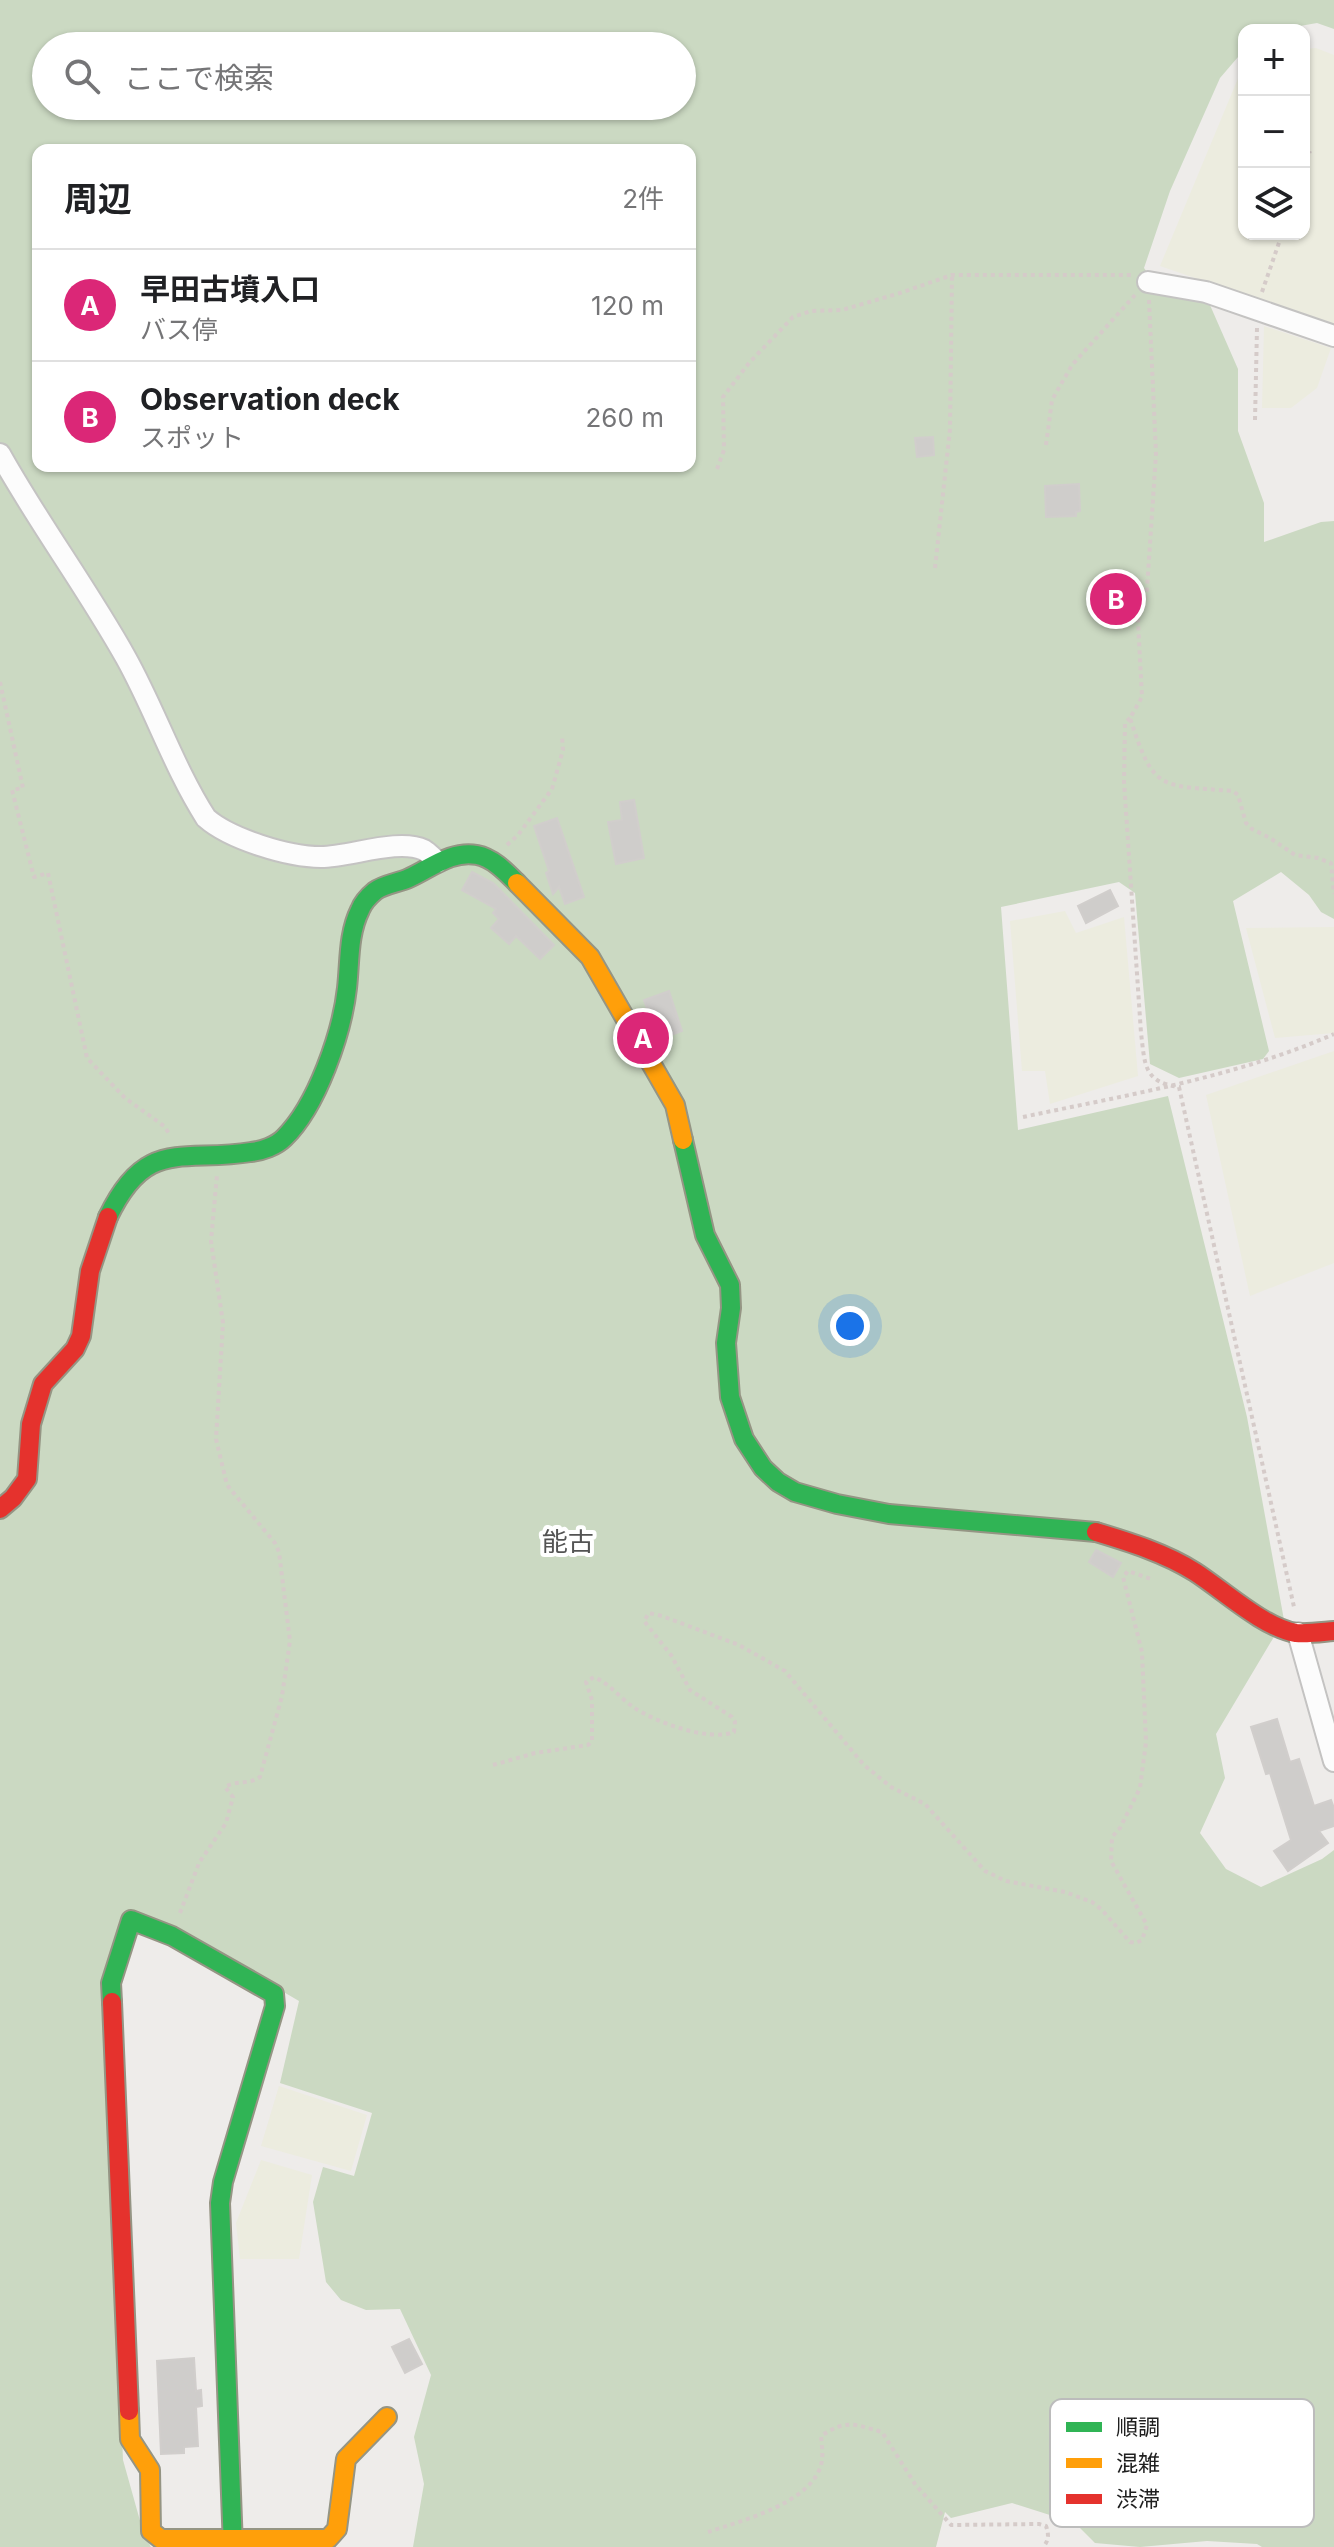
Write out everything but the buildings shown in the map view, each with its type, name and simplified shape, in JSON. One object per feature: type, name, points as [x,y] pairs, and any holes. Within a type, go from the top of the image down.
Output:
[{"type":"street","points":[[1148,282],[1206,292],[1334,336]]},
{"type":"street","points":[[0,454],[29,506],[58,547],[127,660],[206,818],[219,829],[242,839],[318,857],[405,846],[425,851],[438,862]]},
{"type":"street","points":[[0,1509],[25,1484],[32,1465],[31,1423],[44,1382],[78,1343],[96,1250],[111,1211],[125,1186],[142,1170],[170,1155],[259,1154],[288,1135],[298,1121],[337,1036],[346,1000],[356,919],[362,904],[377,890],[438,862],[455,855],[473,854],[490,859],[590,957],[675,1105],[705,1235],[730,1285],[731,1308],[726,1343],[730,1397],[744,1439],[770,1475],[795,1492],[876,1511],[1092,1531],[1135,1544],[1193,1571],[1272,1624],[1298,1633],[1334,1631]]},
{"type":"street","points":[[1298,1633],[1334,1761]]},
{"type":"street","points":[[233,2542],[220,2203],[223,2182],[275,2006],[274,1994],[172,1936],[131,1920],[111,1983],[130,2439],[150,2470],[151,2531],[161,2543],[233,2542],[328,2539],[337,2529],[346,2459],[387,2417]]},
{"type":"path","points":[[717,469],[724,450],[723,397],[749,363],[793,317],[811,311],[842,310],[952,275],[1112,274],[1138,275],[1148,282]]},
{"type":"path","points":[[935,568],[950,429],[952,275]]},
{"type":"path","points":[[1046,445],[1052,400],[1072,365],[1148,282]]},
{"type":"path","points":[[1148,282],[1156,454],[1147,589],[1138,621],[1142,697],[1125,723],[1124,782],[1141,1033],[1146,1066],[1157,1081],[1179,1087],[1239,1350],[1298,1633]]},
{"type":"path","points":[[0,682],[23,788],[12,790],[34,877],[48,873],[87,1058],[125,1098],[164,1126],[182,1154]]},
{"type":"path","points":[[1130,718],[1141,753],[1156,777],[1170,785],[1233,791],[1238,795],[1246,823],[1252,829],[1295,855],[1331,863],[1334,894]]},
{"type":"path","points":[[490,859],[518,835],[552,789],[563,750],[562,736]]},
{"type":"path","points":[[1023,1117],[1285,1055],[1334,1034]]},
{"type":"path","points":[[172,1936],[199,1863],[226,1823],[233,1797],[225,1787],[252,1783],[260,1777],[282,1696],[290,1641],[279,1552],[227,1485],[216,1439],[223,1323],[211,1241],[218,1153]]},
{"type":"path","points":[[493,1765],[535,1753],[588,1745],[592,1741],[592,1700],[586,1682],[594,1677],[610,1686],[633,1707],[657,1720],[714,1735],[734,1732],[732,1717],[690,1690],[671,1655],[644,1621],[649,1613],[662,1616],[739,1645],[785,1671],[864,1765],[891,1787],[925,1804],[985,1871],[1006,1881],[1065,1892],[1092,1902],[1130,1942],[1136,1943],[1142,1940],[1147,1925],[1111,1861],[1110,1853],[1112,1837],[1120,1828],[1140,1788],[1146,1742],[1142,1652],[1123,1577],[1128,1571],[1163,1584]]},
{"type":"path","points":[[708,2532],[763,2514],[808,2487],[820,2468],[821,2436],[839,2425],[853,2424],[882,2432],[915,2484],[951,2525],[1039,2524],[1046,2526],[1048,2532],[1048,2541],[1043,2547]]},
{"type":"shaded area","points":[[1310,48],[1334,55],[1334,326],[1160,266],[1238,78],[1238,240],[1310,240]]},
{"type":"shaded area","points":[[1264,326],[1331,348],[1317,388],[1291,408],[1262,408]]},
{"type":"shaded area","points":[[1065,911],[1076,933],[1124,917],[1138,1076],[1050,1104],[1045,1071],[1022,1071],[1010,921]]},
{"type":"shaded area","points":[[1334,927],[1334,1033],[1275,1038],[1246,928]]},
{"type":"shaded area","points":[[1334,1051],[1334,1263],[1250,1296],[1206,1095]]},
{"type":"shaded area","points":[[279,2086],[367,2115],[351,2171],[261,2146]]},
{"type":"shaded area","points":[[261,2160],[312,2175],[299,2259],[240,2259],[236,2223]]},
{"type":"green space","points":[[0,0],[1334,0],[1334,29],[1317,23],[1238,24],[1238,57],[1220,78],[1170,191],[1144,268],[1160,290],[1206,296],[1238,369],[1238,431],[1264,503],[1264,542],[1321,522],[1334,521],[1334,919],[1321,912],[1309,895],[1281,872],[1233,901],[1269,1051],[1263,1059],[1179,1078],[1150,1064],[1135,893],[1119,882],[1001,907],[1018,1130],[1168,1096],[1247,1417],[1284,1620],[1216,1734],[1225,1778],[1200,1833],[1226,1869],[1261,1887],[1322,1859],[1334,1850],[1334,2547],[1262,2547],[1257,2544],[1207,2541],[1140,2547],[1095,2543],[1079,2527],[1314,2527],[1314,2399],[1050,2399],[1050,2515],[1012,2503],[951,2518],[945,2512],[936,2547],[413,2547],[424,2484],[414,2437],[431,2375],[400,2309],[366,2310],[341,2300],[326,2282],[313,2202],[323,2167],[354,2176],[372,2113],[280,2083],[299,2001],[165,1923],[126,1912],[104,1984],[123,2460],[144,2535],[151,2547],[0,2547]]},
{"type":"traffic: fast","points":[[108,1217],[122,1192],[152,1164],[185,1156],[260,1151],[281,1141],[296,1124],[317,1088],[334,1047],[347,988],[353,929],[363,904],[375,891],[450,857],[468,854],[488,859],[517,883]]},
{"type":"traffic: fast","points":[[683,1140],[705,1235],[730,1285],[731,1308],[726,1343],[730,1397],[744,1439],[763,1468],[795,1492],[889,1514],[1096,1532]]},
{"type":"traffic: fast","points":[[112,2002],[111,1983],[131,1920],[172,1936],[274,1994],[275,2006],[223,2182],[220,2203],[233,2547]]},
{"type":"traffic: slow","points":[[517,883],[590,957],[675,1105],[683,1140]]},
{"type":"traffic: slow","points":[[129,2411],[130,2439],[150,2470],[151,2531],[161,2539],[328,2539],[337,2529],[346,2459],[387,2417]]},
{"type":"traffic: jam","points":[[0,1509],[27,1479],[31,1424],[43,1384],[75,1349],[81,1336],[90,1271],[108,1217]]},
{"type":"traffic: jam","points":[[1096,1532],[1172,1559],[1257,1616],[1284,1630],[1296,1633],[1334,1631]]},
{"type":"traffic: jam","points":[[112,2002],[129,2411]]},
{"type":"place","name":"Observation deck","points":[[1116,599]]},
{"type":"place","name":"早田古墳入口","points":[[643,1038]]},
{"type":"district","name":"能古","points":[[568,1542]]}]
